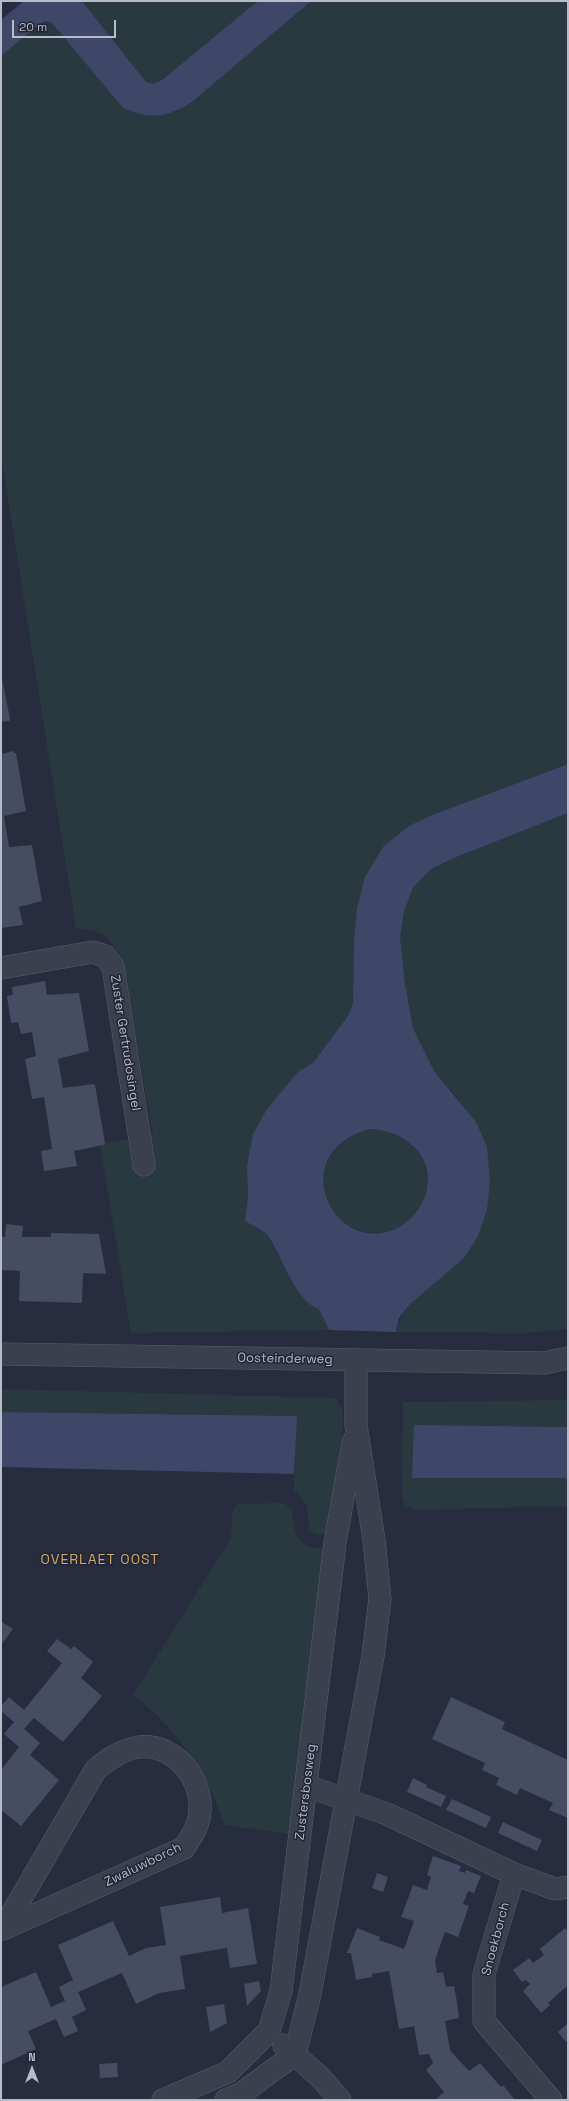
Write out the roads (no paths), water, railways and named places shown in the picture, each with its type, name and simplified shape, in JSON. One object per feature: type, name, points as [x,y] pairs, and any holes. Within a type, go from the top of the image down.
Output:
[{"type":"street","name":"Zuster Gertrudosingel","points":[[1,968],[93,952],[105,956],[113,967],[144,1165]]},
{"type":"street","name":"Oosteinderweg","points":[[1,1354],[544,1363],[568,1358]]},
{"type":"street","name":"Zustersbosweg","points":[[295,2054],[310,1994],[373,1656],[380,1599],[374,1540],[356,1425],[356,1360]]},
{"type":"street","name":"Zustersbosweg","points":[[163,2100],[228,2072],[269,2031],[281,1991],[307,1786],[335,1542],[356,1425]]},
{"type":"street","name":"Zwaluwborch","points":[[139,1747],[164,1750],[184,1764],[195,1782],[200,1804],[197,1826],[184,1848],[2,1929],[96,1769],[117,1754],[139,1747]]},
{"type":"street","points":[[307,1786],[387,1814],[514,1874],[556,1889],[568,1887]]},
{"type":"street","name":"Snoekborch","points":[[514,1874],[484,1974],[484,2021],[551,2100]]},
{"type":"street","points":[[269,2031],[295,2054],[340,2100]]},
{"type":"street","points":[[226,2100],[242,2093],[295,2054]]},
{"type":"water","points":[[24,1],[82,1],[146,82],[153,84],[162,80],[258,1],[311,1],[192,102],[166,114],[151,116],[123,108],[52,23],[46,21],[41,23],[1,56],[1,20]]},
{"type":"water","points":[[568,764],[568,813],[454,858],[431,869],[413,888],[404,911],[400,937],[405,984],[413,1028],[434,1071],[476,1122],[487,1147],[490,1181],[487,1210],[477,1238],[463,1259],[410,1304],[399,1318],[396,1332],[329,1330],[319,1309],[310,1304],[296,1288],[268,1236],[245,1221],[248,1196],[247,1166],[253,1134],[267,1109],[298,1072],[313,1063],[348,1016],[353,1003],[354,941],[357,908],[365,877],[383,847],[409,826],[432,815]],"holes":[[[369,1129],[382,1130],[405,1139],[414,1147],[421,1156],[426,1167],[428,1179],[424,1198],[412,1217],[399,1227],[376,1234],[355,1229],[338,1217],[327,1200],[323,1180],[328,1159],[343,1141]]]},
{"type":"water","points":[[1,1412],[297,1416],[294,1474],[1,1467]]},
{"type":"water","points":[[414,1425],[568,1427],[568,1478],[412,1478]]},
{"type":"district","name":"OVERLAET OOST","points":[[100,1560]]}]
